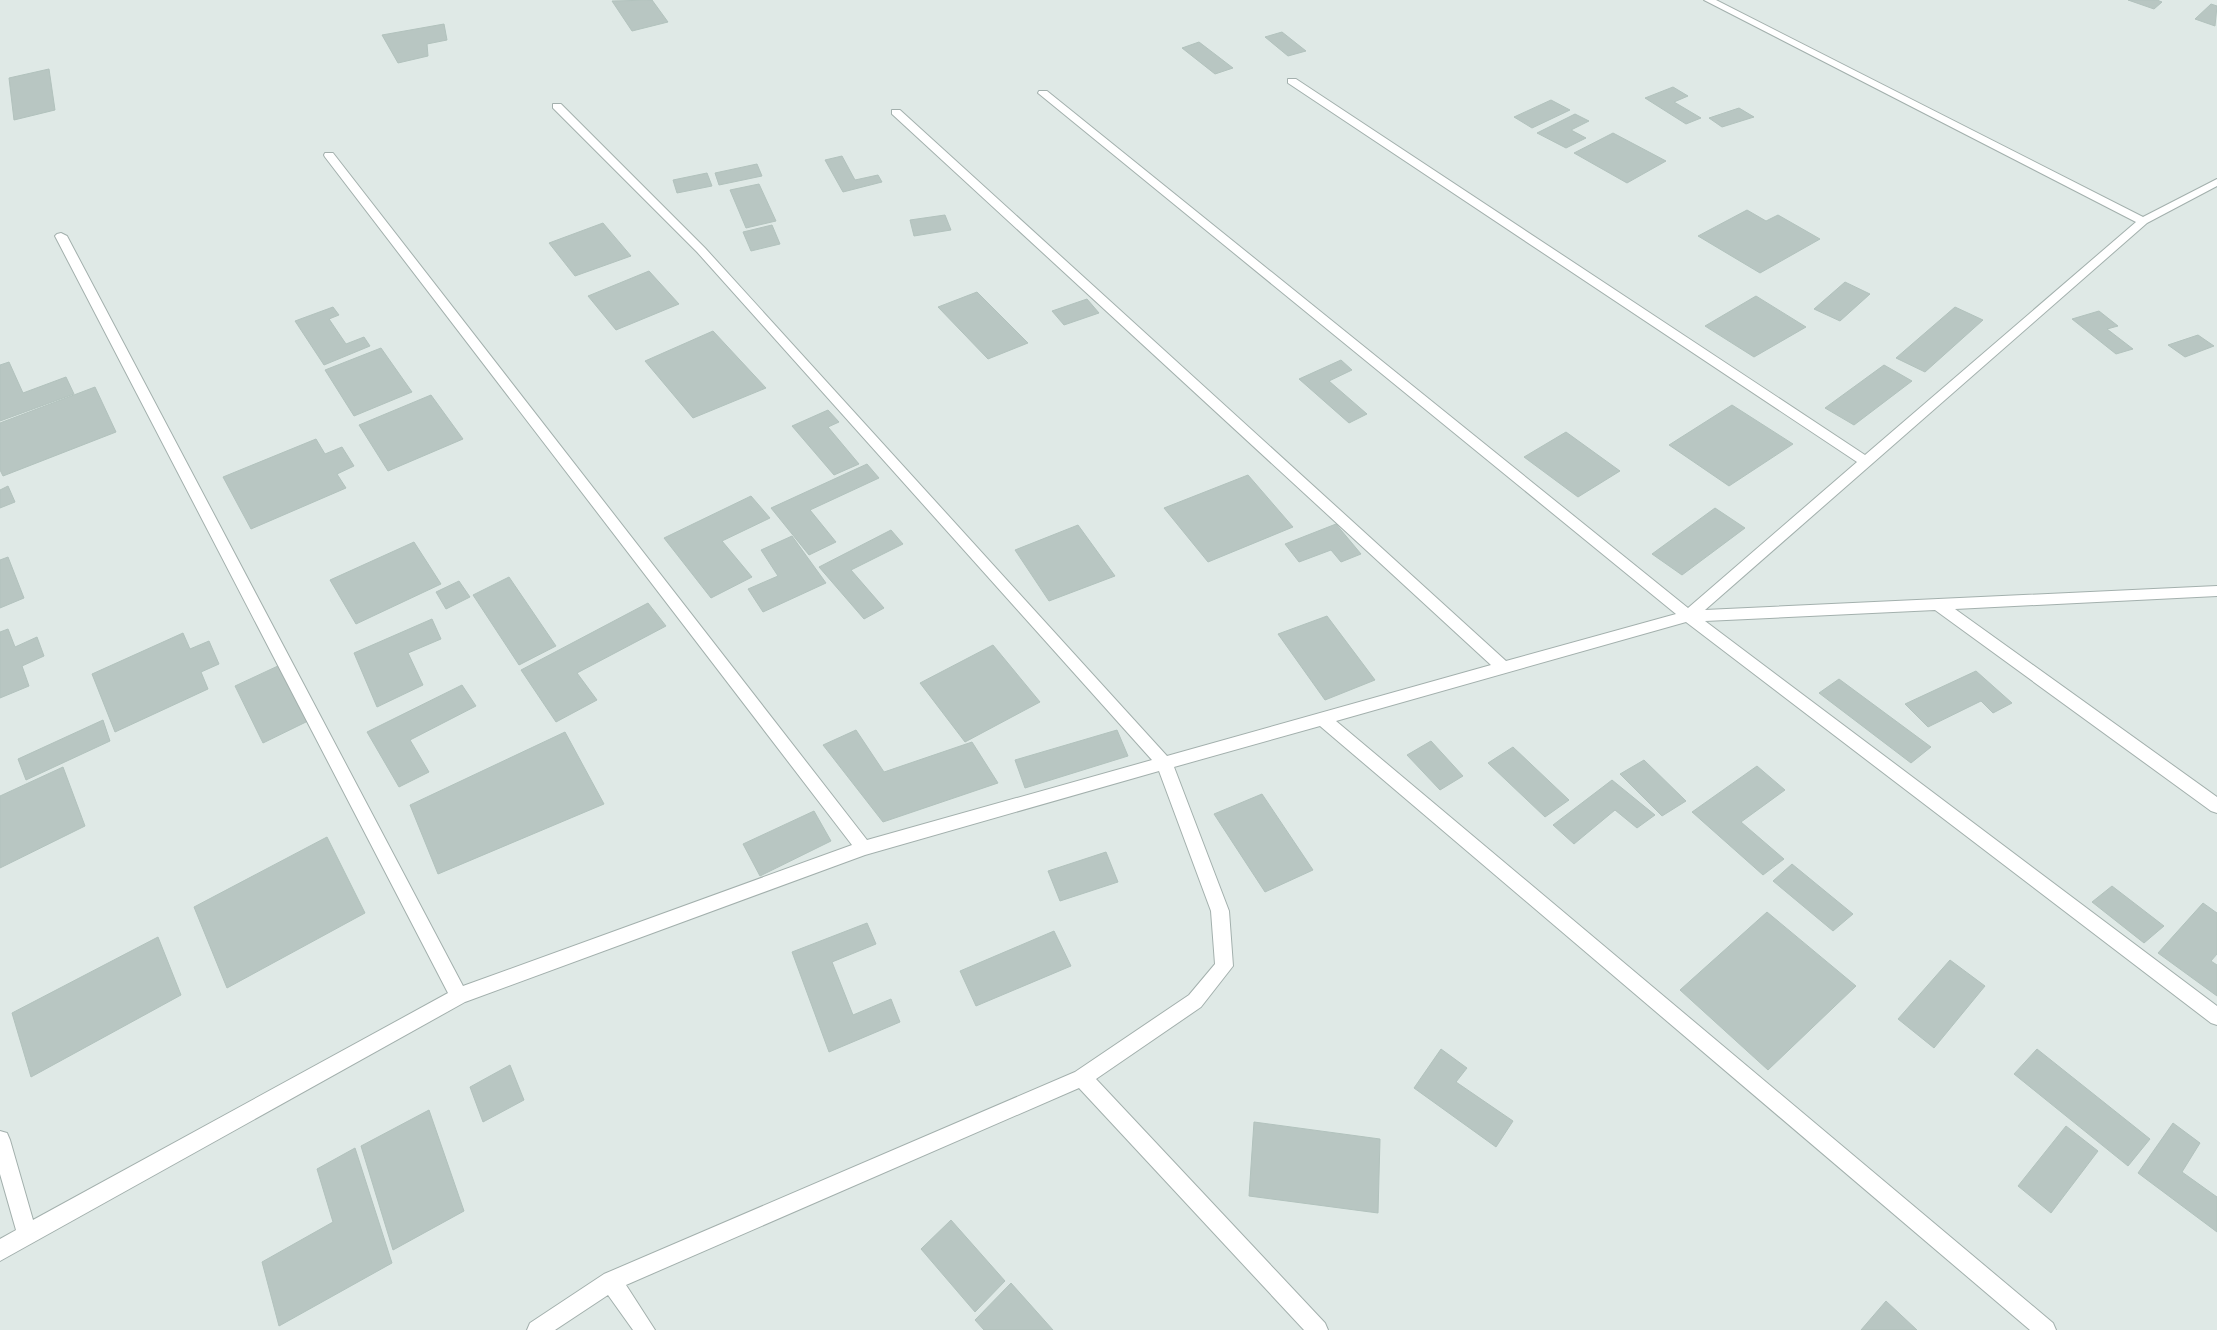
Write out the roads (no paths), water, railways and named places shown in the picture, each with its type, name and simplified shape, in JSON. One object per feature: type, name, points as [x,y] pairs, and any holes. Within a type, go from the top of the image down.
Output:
[{"type":"street","points":[[1709,0],[2143,221]]},
{"type":"street","points":[[1292,81],[1867,462]]},
{"type":"street","points":[[1043,93],[1688,616],[2217,1017]]},
{"type":"street","points":[[537,1330],[611,1281],[1082,1078],[1195,1001],[1224,966],[1220,911],[1164,764],[702,250],[557,106]]},
{"type":"street","points":[[896,112],[1504,668]]},
{"type":"street","points":[[329,155],[864,848]]},
{"type":"street","points":[[1688,616],[2143,221],[2217,182]]},
{"type":"street","points":[[61,236],[459,996]]},
{"type":"street","points":[[0,1251],[27,1234],[459,996],[864,848],[1688,616],[2217,591]]},
{"type":"street","points":[[1936,603],[2217,806]]},
{"type":"street","points":[[1323,719],[2046,1330]]},
{"type":"street","points":[[1082,1078],[1318,1330]]},
{"type":"street","points":[[0,1140],[27,1234]]},
{"type":"street","points":[[611,1281],[646,1330]]}]
